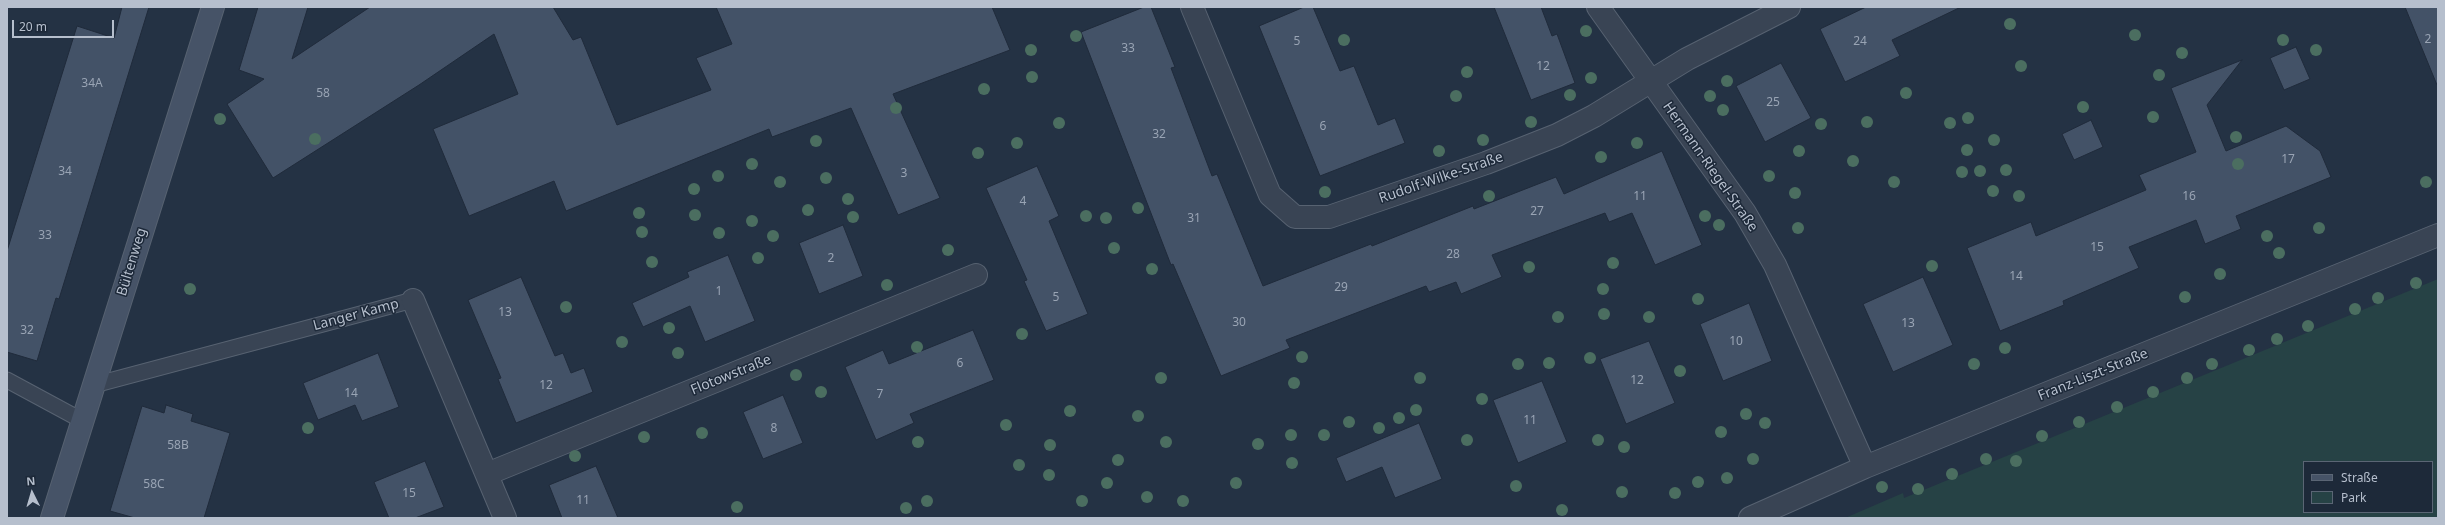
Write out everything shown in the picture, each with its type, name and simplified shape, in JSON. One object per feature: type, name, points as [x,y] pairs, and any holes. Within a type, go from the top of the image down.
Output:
[{"type":"main road","name":"Bültenweg","points":[[52,518],[213,7]]},
{"type":"street","name":"Rudolf-Wilke-Straße","points":[[1192,7],[1270,195],[1295,217],[1329,217],[1557,136],[1651,82],[1687,59],[1788,7]]},
{"type":"street","name":"Hermann-Riegel-Straße","points":[[1598,7],[1745,213],[1775,265],[1865,467]]},
{"type":"street","name":"Franz-Liszt-Straße","points":[[1750,518],[1865,467],[2438,235]]},
{"type":"street","name":"Flotowstraße","points":[[487,474],[976,275]]},
{"type":"street","name":"Langer Kamp","points":[[413,300],[505,518]]},
{"type":"lane","name":"Langer Kamp","points":[[94,386],[413,300]]},
{"type":"lane","points":[[7,380],[83,421]]},
{"type":"green space","points":[[2438,279],[2438,518],[1845,518],[1903,493],[1904,498]]},
{"type":"building","points":[[122,7],[149,7],[59,299],[56,298],[37,361],[7,352],[7,251],[77,26],[114,38]]},
{"type":"building","points":[[258,7],[308,7],[292,59],[370,7],[553,7],[573,40],[581,37],[617,125],[711,90],[696,58],[732,44],[716,7],[992,7],[1010,50],[893,94],[940,198],[898,215],[851,108],[772,137],[769,129],[566,211],[554,181],[469,216],[433,129],[518,94],[494,34],[419,85],[273,178],[227,104],[264,79],[239,70]]},
{"type":"building","points":[[1144,7],[1151,7],[1175,67],[1171,68],[1212,176],[1217,174],[1263,286],[1371,244],[1372,246],[1473,206],[1474,209],[1556,177],[1564,194],[1662,151],[1702,245],[1655,265],[1632,213],[1609,222],[1605,213],[1492,255],[1502,277],[1461,294],[1456,282],[1429,292],[1426,286],[1286,340],[1290,348],[1221,376],[1173,264],[1171,265],[1081,32]]},
{"type":"building","points":[[1304,7],[1313,7],[1340,71],[1354,66],[1378,125],[1395,118],[1405,143],[1320,176],[1259,26]]},
{"type":"building","points":[[1494,7],[1541,7],[1552,36],[1557,34],[1575,83],[1531,100]]},
{"type":"building","points":[[1866,7],[1961,7],[1892,40],[1900,56],[1845,82],[1820,29]]},
{"type":"building","points":[[2405,7],[2438,7],[2438,85],[2437,85]]},
{"type":"building","points":[[2296,47],[2310,79],[2284,90],[2270,58]]},
{"type":"building","points":[[2242,60],[2207,105],[2226,151],[2286,126],[2320,151],[2331,177],[2236,216],[2241,229],[2205,244],[2196,220],[2129,247],[2139,268],[2063,301],[2064,305],[2000,331],[1967,248],[2031,222],[2036,236],[2146,190],[2139,175],[2196,152],[2171,88]]},
{"type":"building","points":[[1781,63],[1811,118],[1765,142],[1736,86]]},
{"type":"building","points":[[2091,120],[2103,147],[2074,160],[2062,134]]},
{"type":"building","points":[[1037,166],[1059,216],[1049,221],[1088,314],[1046,331],[1024,281],[1027,280],[986,188]]},
{"type":"building","points":[[843,225],[863,276],[819,294],[799,243]]},
{"type":"building","points":[[728,255],[755,321],[705,342],[690,306],[643,327],[632,303],[689,277],[687,272]]},
{"type":"building","points":[[521,277],[555,356],[563,353],[571,373],[584,368],[593,392],[516,423],[498,379],[501,378],[468,300]]},
{"type":"building","points":[[1923,277],[1953,345],[1893,372],[1863,304]]},
{"type":"building","points":[[1749,303],[1772,361],[1723,381],[1700,324]]},
{"type":"building","points":[[973,330],[994,380],[910,414],[914,423],[876,440],[845,367],[883,350],[889,364]]},
{"type":"building","points":[[1649,341],[1675,403],[1626,424],[1600,359]]},
{"type":"building","points":[[378,353],[399,407],[362,421],[355,405],[318,420],[303,383]]},
{"type":"building","points":[[1542,381],[1567,442],[1518,463],[1493,400]]},
{"type":"building","points":[[783,395],[803,443],[763,459],[743,412]]},
{"type":"building","points":[[166,405],[193,414],[191,421],[230,433],[204,518],[135,518],[110,511],[142,406],[164,413]]},
{"type":"building","points":[[1419,423],[1442,479],[1395,498],[1382,467],[1346,482],[1336,458]]},
{"type":"building","points":[[425,461],[444,507],[415,518],[389,518],[374,482]]},
{"type":"building","points":[[596,466],[618,518],[562,518],[549,485]]}]
